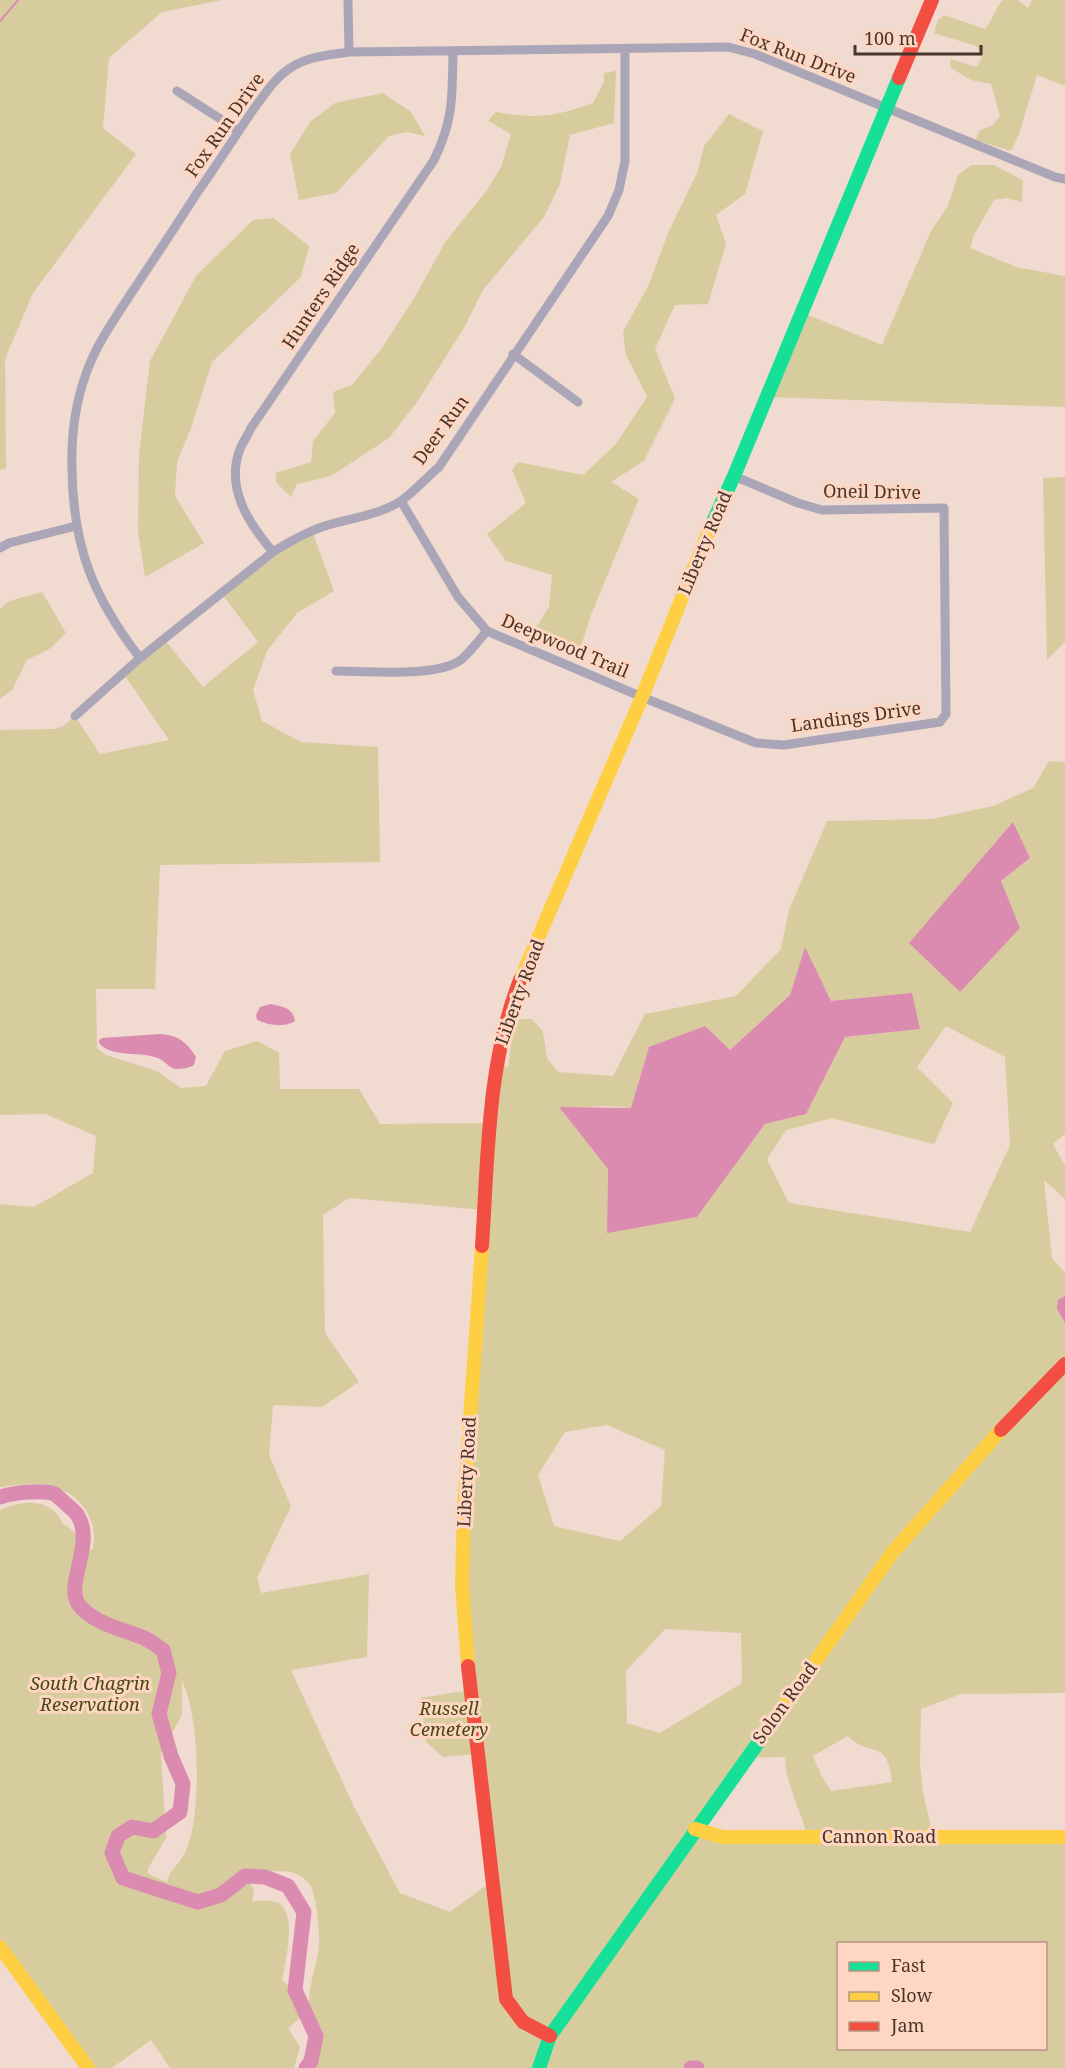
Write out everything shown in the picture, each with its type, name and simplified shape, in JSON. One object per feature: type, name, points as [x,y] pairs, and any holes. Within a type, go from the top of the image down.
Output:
[{"type":"street","points":[[348,0],[349,52]]},
{"type":"street","name":"Liberty Road","points":[[550,2036],[523,2022],[506,1999],[465,1643],[462,1585],[464,1508],[494,1091],[500,1045],[519,983],[642,697],[713,521],[734,476],[932,0]]},
{"type":"street","name":"Fox Run Drive","points":[[140,657],[116,625],[100,597],[87,568],[76,526],[72,445],[76,409],[87,370],[107,330],[239,131],[281,74],[294,65],[317,57],[349,52],[728,47],[755,54],[1055,177],[1065,179]]},
{"type":"street","name":"Deer Run","points":[[75,716],[140,657],[273,552],[296,538],[322,527],[369,515],[401,501],[439,467],[608,216],[619,190],[626,161],[625,49]]},
{"type":"street","name":"Hunters Ridge","points":[[273,552],[254,530],[242,507],[236,471],[240,451],[251,428],[434,160],[450,119],[453,52]]},
{"type":"street","points":[[177,92],[239,131]]},
{"type":"street","points":[[513,354],[578,402]]},
{"type":"street","name":"Oneil Drive","points":[[734,476],[798,503],[822,510],[944,508]]},
{"type":"street","name":"Deepwood Trail","points":[[401,501],[458,597],[487,631],[642,697]]},
{"type":"street","name":"Landings Drive","points":[[642,697],[756,743],[769,745],[784,745],[940,722],[946,714],[944,508]]},
{"type":"street","points":[[0,548],[18,540],[76,526]]},
{"type":"street","points":[[336,671],[430,671],[446,667],[461,660],[487,631]]},
{"type":"street","name":"Solon Road","points":[[539,2068],[550,2036],[892,1553],[1018,1411],[1065,1364]]},
{"type":"street","name":"Cannon Road","points":[[695,1829],[723,1837],[1065,1837]]},
{"type":"street","points":[[0,1947],[88,2068]]},
{"type":"green space","points":[[0,0],[222,0],[162,12],[109,58],[103,128],[136,154],[33,293],[5,359],[6,468],[0,470]]},
{"type":"green space","points":[[1003,0],[1018,0],[1028,8],[1032,0],[1065,0],[1065,86],[1037,75],[1019,134],[1011,151],[976,140],[979,131],[993,125],[1000,116],[991,84],[971,80],[951,68],[950,59],[977,67],[983,55],[976,46],[934,33],[938,20],[944,15],[985,29]]},
{"type":"green space","points":[[616,71],[614,123],[570,135],[560,184],[544,217],[483,290],[464,328],[417,402],[389,438],[331,476],[297,484],[291,497],[276,482],[276,473],[311,462],[313,441],[335,413],[333,392],[352,385],[382,348],[416,295],[446,241],[487,190],[501,167],[511,134],[488,121],[496,112],[522,116],[556,114],[593,103],[604,82],[604,73]]},
{"type":"green space","points":[[383,93],[411,112],[425,136],[407,132],[389,136],[336,193],[299,200],[290,154],[310,122],[335,103]]},
{"type":"green space","points":[[729,114],[763,131],[745,194],[716,215],[726,244],[708,304],[675,305],[655,349],[675,399],[644,461],[611,482],[639,499],[591,615],[580,649],[532,634],[549,607],[552,575],[506,561],[487,534],[526,503],[512,470],[518,462],[583,475],[616,444],[647,397],[626,355],[623,332],[649,284],[668,233],[697,173],[704,146]]},
{"type":"green space","points":[[971,165],[994,165],[1023,180],[1022,202],[1007,198],[994,200],[974,235],[970,248],[1016,267],[1065,276],[1065,407],[766,397],[801,312],[882,345],[931,231],[948,206],[958,175]]},
{"type":"green space","points":[[274,218],[309,246],[301,277],[212,362],[191,428],[177,462],[175,496],[204,543],[145,577],[138,531],[139,455],[150,361],[196,276],[253,220]]},
{"type":"green space","points":[[1065,477],[1065,642],[1047,660],[1043,478]]},
{"type":"green space","points":[[312,531],[334,591],[297,613],[267,651],[253,690],[262,721],[301,742],[378,747],[380,862],[160,865],[155,989],[96,989],[97,1048],[106,1055],[157,1071],[181,1088],[206,1086],[225,1051],[258,1041],[279,1053],[280,1089],[359,1089],[380,1124],[491,1123],[497,1066],[508,1067],[513,1029],[520,1019],[532,1019],[543,1032],[547,1058],[558,1072],[613,1076],[645,1014],[736,996],[781,949],[789,910],[827,821],[932,819],[993,806],[1033,788],[1049,761],[1065,762],[1065,1134],[1053,1144],[1065,1166],[1065,1199],[1044,1180],[1052,1258],[1065,1273],[1065,1693],[961,1694],[921,1709],[920,1766],[932,1832],[806,1832],[790,1786],[785,1757],[746,1758],[695,1829],[723,1837],[1065,1837],[1065,2068],[314,2068],[320,2041],[309,2002],[319,1944],[316,1904],[312,1889],[304,1879],[290,1872],[281,1871],[264,1873],[248,1879],[254,1891],[252,1901],[277,1902],[285,1911],[288,1919],[287,1952],[282,1980],[298,1994],[302,2017],[288,2028],[300,2047],[294,2068],[170,2068],[151,2040],[112,2068],[86,2068],[0,1952],[0,1510],[18,1504],[44,1505],[52,1509],[63,1524],[69,1527],[92,1551],[94,1538],[89,1515],[73,1496],[63,1490],[38,1484],[0,1487],[0,1204],[34,1207],[93,1173],[96,1136],[46,1114],[0,1115],[0,730],[55,729],[63,726],[75,716],[100,754],[169,740],[123,673],[164,639],[203,687],[258,642],[222,594],[250,572]],"holes":[[[1013,823],[1030,858],[1001,881]],[[805,948],[831,1001],[919,1029],[845,1037],[806,1114],[765,1124],[697,1217],[607,1232],[608,1169],[560,1108],[609,1106],[632,1108],[649,1047],[730,1050],[790,995]],[[946,1026],[1005,1057],[1010,1145],[970,1232],[789,1203],[767,1159],[786,1130],[832,1118],[934,1144],[953,1103],[917,1067]],[[349,1198],[485,1210],[462,1585],[470,1690],[421,1698],[426,1742],[443,1757],[477,1754],[492,1881],[450,1912],[400,1893],[354,1807],[291,1670],[367,1657],[369,1574],[261,1593],[257,1578],[291,1506],[269,1455],[273,1405],[322,1407],[359,1382],[325,1333],[323,1215]],[[607,1425],[665,1450],[661,1506],[620,1541],[554,1526],[538,1475],[565,1432]],[[665,1629],[741,1633],[742,1683],[660,1733],[627,1723],[626,1671]],[[182,1681],[192,1717],[197,1791],[195,1814],[186,1851],[167,1882],[150,1875],[147,1870],[166,1838],[161,1753],[182,1715]],[[848,1736],[856,1743],[882,1753],[890,1768],[892,1782],[831,1791],[813,1756]]]},
{"type":"green space","points":[[42,592],[66,633],[51,648],[27,660],[12,690],[0,699],[0,609],[9,601]]},
{"type":"shaded area","points":[[1013,822],[1030,858],[1001,881],[1020,928],[960,992],[909,943]]},
{"type":"shaded area","points":[[805,947],[831,1001],[912,993],[920,1029],[845,1037],[806,1114],[765,1124],[697,1217],[607,1233],[608,1169],[559,1107],[631,1108],[649,1047],[705,1026],[730,1050],[790,995]]},
{"type":"shaded area","points":[[271,1004],[289,1010],[295,1021],[276,1025],[257,1020],[256,1015],[260,1007]]},
{"type":"shaded area","points":[[160,1034],[172,1036],[185,1043],[196,1057],[194,1065],[176,1069],[153,1056],[120,1053],[105,1048],[99,1043],[102,1038]]},
{"type":"shaded area","points":[[1065,1296],[1065,1323],[1057,1309],[1058,1300]]},
{"type":"waterway","points":[[0,21],[18,0]]},
{"type":"waterway","points":[[0,1497],[28,1492],[49,1493],[56,1495],[74,1511],[82,1527],[83,1539],[75,1587],[75,1597],[79,1605],[93,1617],[144,1638],[163,1650],[169,1673],[159,1714],[171,1756],[183,1784],[180,1812],[153,1831],[132,1827],[118,1836],[112,1853],[123,1878],[198,1902],[221,1895],[245,1876],[265,1877],[288,1886],[304,1912],[295,1990],[316,2036],[311,2061],[306,2068]]},
{"type":"waterway","points":[[691,2068],[697,2068]]},
{"type":"traffic: fast","points":[[710,528],[734,476],[899,78]]},
{"type":"traffic: fast","points":[[539,2068],[550,2036],[765,1733]]},
{"type":"traffic: slow","points":[[520,980],[642,697],[710,528]]},
{"type":"traffic: slow","points":[[468,1666],[462,1585],[464,1508],[482,1246]]},
{"type":"traffic: slow","points":[[765,1733],[892,1553],[1001,1430]]},
{"type":"traffic: slow","points":[[695,1829],[723,1837],[1065,1837]]},
{"type":"traffic: slow","points":[[0,1947],[88,2068]]},
{"type":"traffic: jam","points":[[899,78],[932,0]]},
{"type":"traffic: jam","points":[[482,1246],[488,1145],[495,1078],[509,1012],[520,980]]},
{"type":"traffic: jam","points":[[1001,1430],[1065,1364]]},
{"type":"traffic: jam","points":[[468,1666],[506,1999],[523,2022],[550,2036]]},
{"type":"park label","name":"South Chagrin Reservation","points":[[90,1694]]},
{"type":"park label","name":"Russell Cemetery","points":[[449,1719]]}]
